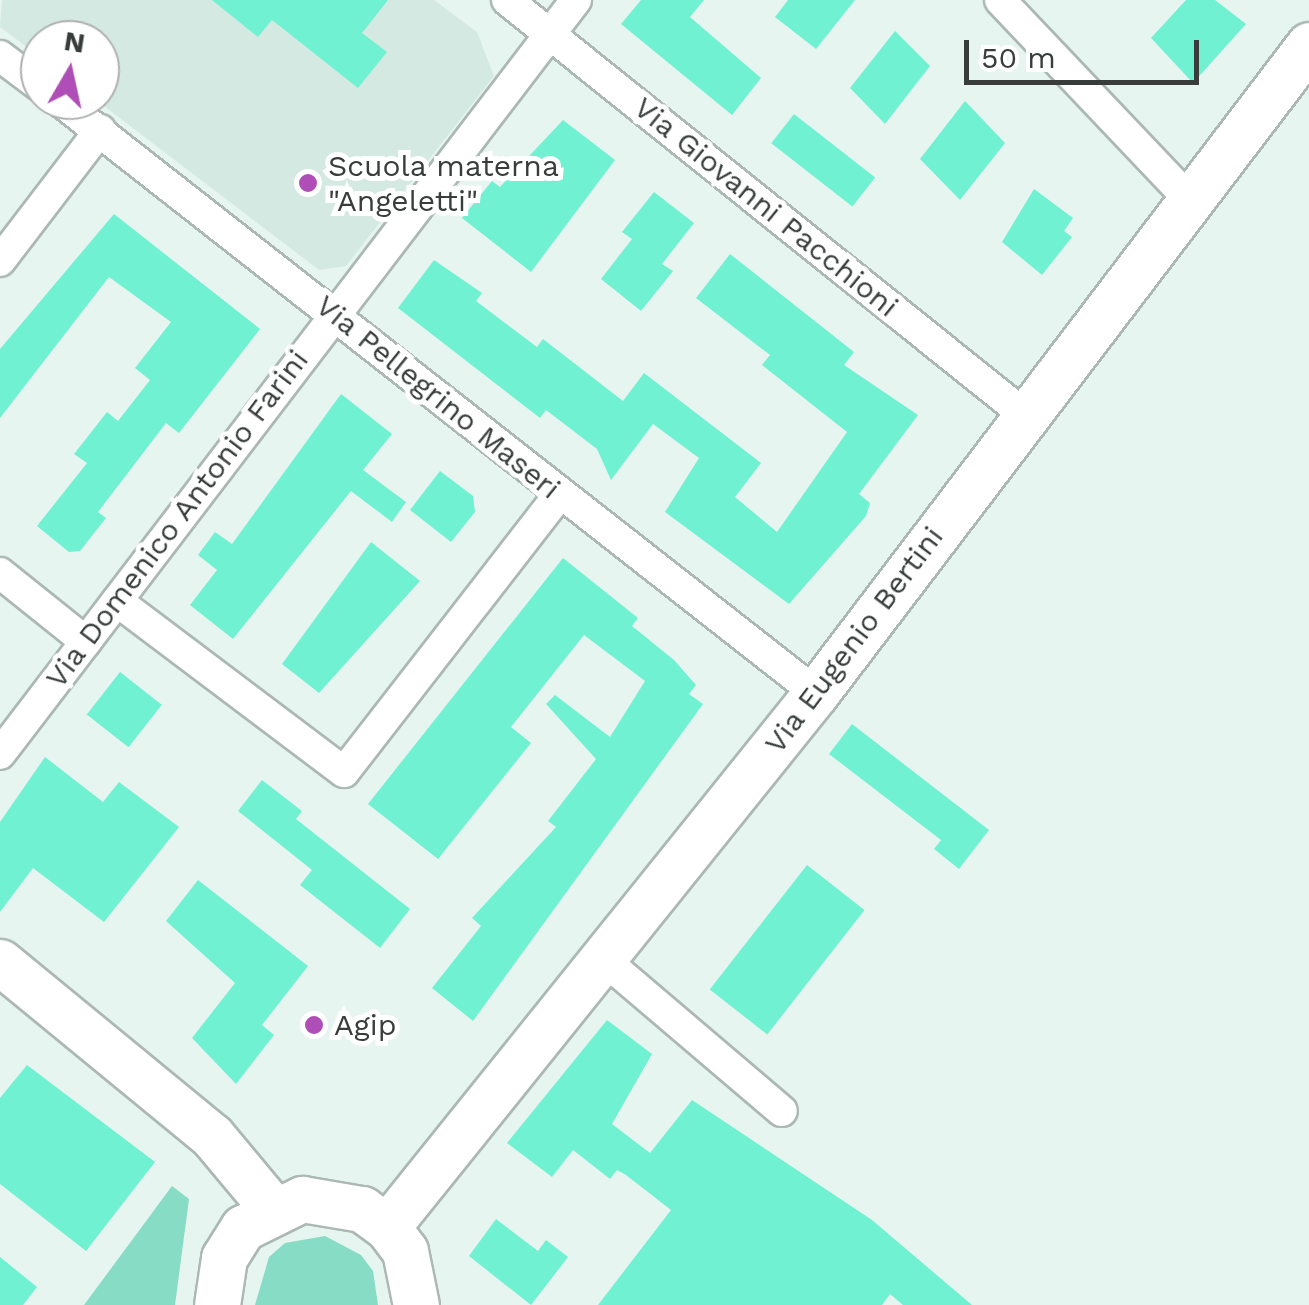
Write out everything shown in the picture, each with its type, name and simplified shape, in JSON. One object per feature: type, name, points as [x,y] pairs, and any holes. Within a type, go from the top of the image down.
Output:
[{"type":"street","name":"Via Giovanni Pacchioni","points":[[507,0],[1025,414]]},
{"type":"street","name":"Via Domenico Antonio Farini","points":[[0,754],[332,312],[576,0]]},
{"type":"street","points":[[1000,0],[1188,198]]},
{"type":"street","name":"Via Eugenio Bertini","points":[[386,1227],[816,693],[1188,198],[1309,45]]},
{"type":"street","name":"Via Pellegrino Maseri","points":[[86,120],[816,693]]},
{"type":"street","points":[[0,262],[100,130]]},
{"type":"street","points":[[117,601],[344,772],[560,494]]},
{"type":"street","points":[[0,574],[86,642]]},
{"type":"street","points":[[602,958],[782,1111]]},
{"type":"street","points":[[0,962],[212,1136],[272,1208]]},
{"type":"street","points":[[217,1305],[224,1258],[244,1228],[272,1208],[332,1199],[386,1227],[405,1252],[416,1305]]},
{"type":"shaded area","name":"Scuola materna \"Angeletti\"","points":[[2,0],[434,0],[477,32],[494,76],[346,266],[319,270],[120,118],[120,20],[20,20],[20,42],[0,27]]},
{"type":"green space","points":[[172,1186],[189,1199],[175,1305],[84,1305]]},
{"type":"green space","points":[[325,1236],[361,1255],[373,1271],[378,1305],[255,1305],[269,1257],[285,1243]]},
{"type":"building","points":[[212,0],[388,0],[362,33],[387,52],[358,88],[272,20],[258,37]]},
{"type":"building","points":[[641,0],[704,0],[690,17],[761,78],[732,115],[621,24]]},
{"type":"building","points":[[788,0],[855,0],[816,49],[775,17]]},
{"type":"building","points":[[1186,0],[1215,0],[1246,24],[1193,83],[1151,38]]},
{"type":"building","points":[[895,31],[930,66],[885,124],[850,88]]},
{"type":"building","points":[[965,101],[1005,143],[960,200],[920,159]]},
{"type":"building","points":[[794,114],[875,177],[852,207],[771,143]]},
{"type":"building","points":[[563,120],[615,160],[531,272],[462,218],[492,181],[500,187]]},
{"type":"building","points":[[1034,189],[1073,218],[1064,231],[1072,237],[1042,275],[1002,242]]},
{"type":"building","points":[[654,192],[694,223],[662,264],[673,271],[641,311],[601,279],[632,239],[622,232]]},
{"type":"building","points":[[114,214],[260,329],[179,433],[166,423],[98,512],[106,518],[80,551],[69,552],[37,526],[87,463],[74,454],[107,412],[118,421],[150,380],[135,368],[171,322],[109,277],[0,418],[0,349]]},
{"type":"building","points":[[730,254],[854,352],[844,365],[918,415],[859,494],[870,503],[866,516],[789,604],[665,512],[699,458],[653,424],[611,480],[597,449],[546,410],[540,418],[398,308],[434,260],[482,293],[476,301],[537,347],[543,339],[623,401],[644,373],[761,463],[735,497],[777,532],[847,432],[762,365],[770,355],[696,298]]},
{"type":"building","points":[[341,394],[392,434],[363,470],[406,502],[392,522],[351,491],[233,639],[190,605],[217,570],[198,555],[215,532],[232,544]]},
{"type":"building","points":[[440,471],[473,496],[475,512],[451,542],[410,510]]},
{"type":"building","points":[[371,542],[420,581],[319,693],[282,664]]},
{"type":"building","points":[[563,558],[638,618],[632,626],[674,660],[696,685],[689,694],[703,704],[473,1021],[432,988],[481,926],[472,918],[556,827],[548,821],[596,759],[546,704],[555,695],[610,737],[645,681],[584,635],[511,727],[531,743],[438,859],[368,804]]},
{"type":"building","points":[[120,672],[162,705],[129,747],[87,715]]},
{"type":"building","points":[[852,724],[989,830],[959,869],[934,849],[941,840],[829,754]]},
{"type":"building","points":[[45,757],[103,802],[119,782],[179,827],[104,922],[33,868],[0,912],[0,822]]},
{"type":"building","points":[[262,780],[302,811],[296,819],[410,909],[380,948],[300,885],[312,870],[238,811]]},
{"type":"building","points":[[807,865],[865,910],[767,1034],[710,990]]},
{"type":"building","points":[[198,880],[308,966],[262,1025],[274,1035],[236,1084],[192,1038],[235,983],[166,921]]},
{"type":"building","points":[[607,1020],[652,1054],[612,1124],[650,1153],[692,1100],[872,1220],[972,1305],[903,1305],[890,1294],[882,1305],[598,1305],[671,1210],[626,1175],[617,1170],[610,1179],[573,1150],[552,1177],[507,1143]]},
{"type":"building","points":[[27,1065],[155,1162],[86,1251],[0,1184],[0,1098]]},
{"type":"building","points":[[496,1219],[538,1251],[546,1240],[568,1257],[531,1305],[469,1256]]},
{"type":"building","points":[[0,1257],[37,1287],[23,1305],[0,1305]]},
{"type":"place","name":"Scuola materna \"Angeletti\"","points":[[308,183]]},
{"type":"place","name":"Agip","points":[[314,1025]]}]
